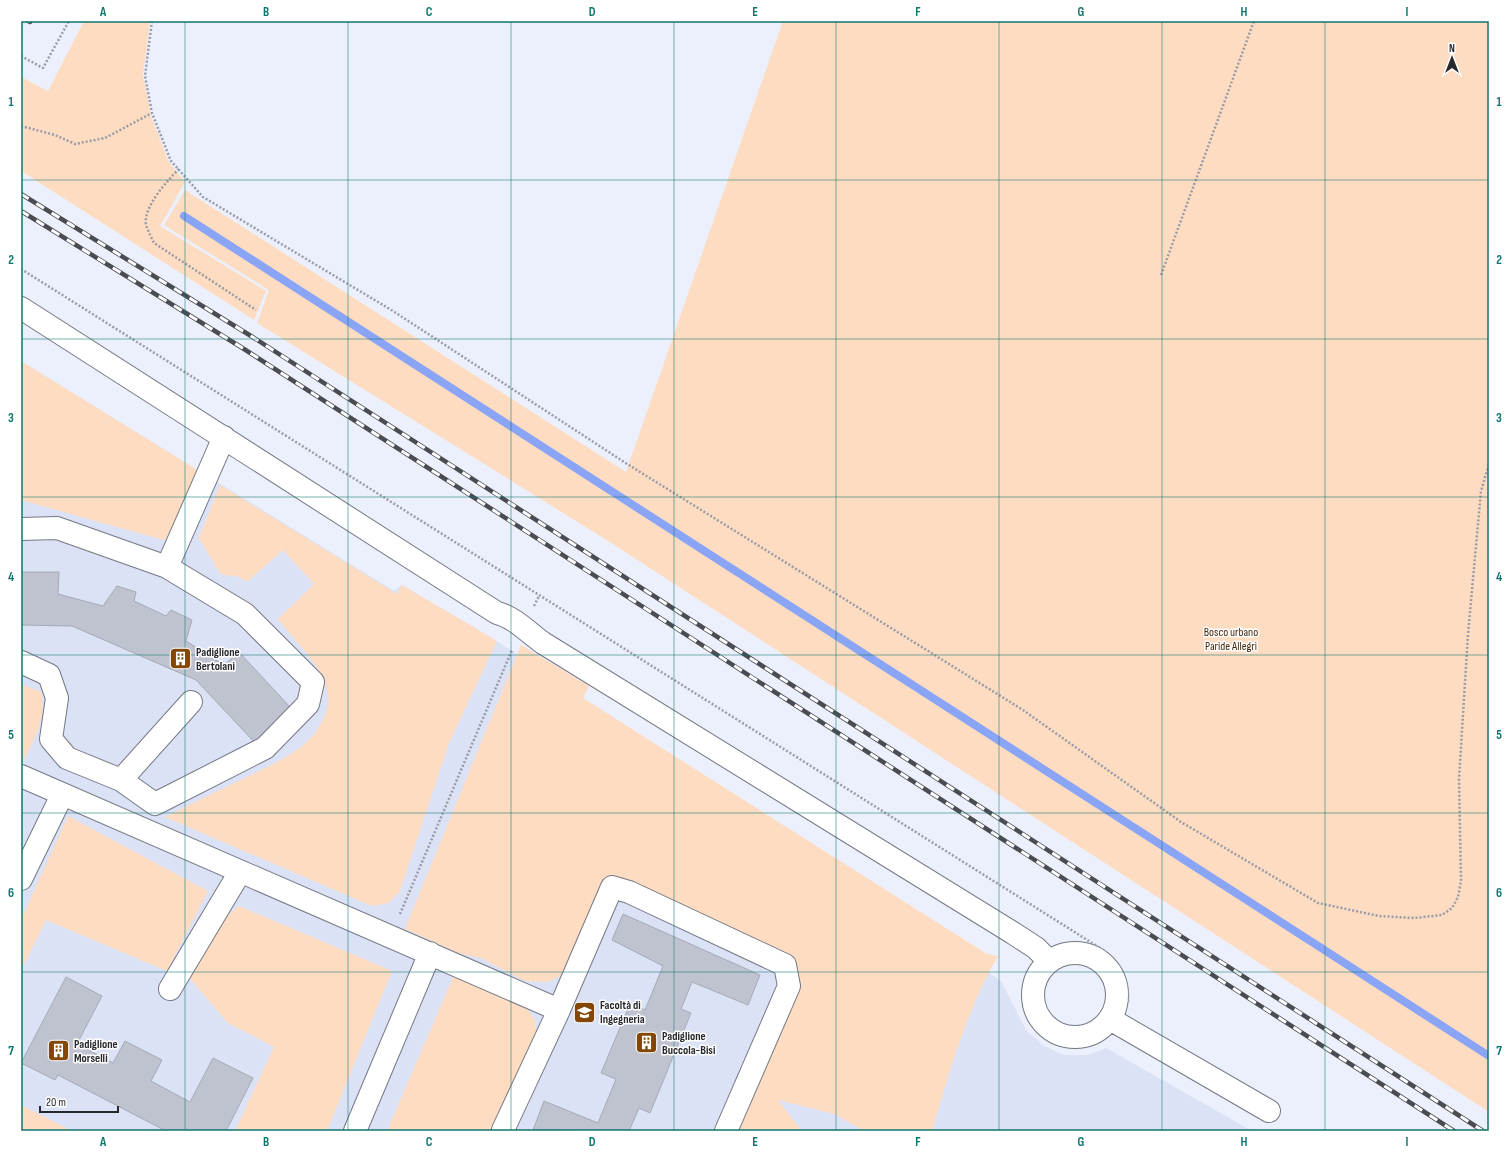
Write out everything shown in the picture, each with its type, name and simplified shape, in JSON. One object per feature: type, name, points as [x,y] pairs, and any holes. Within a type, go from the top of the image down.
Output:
[{"type":"street","points":[[21,308],[224,436],[556,651],[935,884],[1036,948],[1049,961]]},
{"type":"street","points":[[167,568],[224,436]]},
{"type":"street","points":[[21,529],[57,528],[167,568],[245,614],[313,682],[308,704],[265,748],[155,804],[121,780],[67,758],[50,739],[57,698],[49,675],[21,662]]},
{"type":"street","points":[[121,780],[191,702]]},
{"type":"street","points":[[21,776],[559,1010]]},
{"type":"street","points":[[21,879],[62,795]]},
{"type":"street","points":[[170,989],[240,872]]},
{"type":"street","points":[[503,1130],[559,1010],[612,887],[629,892],[785,966],[790,986],[726,1131]]},
{"type":"street","points":[[355,1131],[430,953]]},
{"type":"street","points":[[1069,953],[1083,954],[1096,959],[1107,968],[1114,979],[1117,993],[1116,1022],[1087,1036],[1073,1037],[1060,1035],[1047,1028],[1038,1017],[1033,1004],[1032,990],[1036,976],[1049,961],[1069,953]]},
{"type":"street","points":[[1116,1022],[1269,1111]]},
{"type":"path","points":[[21,56],[43,68],[69,21]]},
{"type":"path","points":[[152,21],[146,76],[152,114],[171,161],[203,197],[393,311],[624,462],[1023,710],[1181,822],[1318,903],[1379,916],[1414,918],[1442,916],[1452,908],[1458,897],[1461,882],[1459,779],[1468,634],[1481,491],[1489,464]]},
{"type":"path","points":[[1161,275],[1254,21]]},
{"type":"path","points":[[21,126],[55,135],[75,144],[105,138],[152,114]]},
{"type":"path","points":[[179,170],[169,179],[149,206],[146,224],[154,243],[256,310]]},
{"type":"path","points":[[21,269],[1100,948],[1116,963],[1126,983],[1128,998],[1127,1012],[1116,1022]]},
{"type":"path","points":[[390,937],[522,628]]},
{"type":"shaded area","points":[[21,361],[394,591],[402,585],[497,641],[583,698],[1001,981],[1026,1030],[1044,1046],[1064,1055],[1088,1055],[1106,1048],[1252,1131],[21,1131]]},
{"type":"green space","points":[[84,21],[150,21],[143,75],[151,116],[169,162],[185,182],[160,226],[266,291],[254,320],[21,171],[21,77],[48,91]]},
{"type":"green space","name":"Bosco urbano Paride Allegri","points":[[783,21],[1489,21],[1489,1112],[605,539],[257,323],[269,290],[164,225],[185,190],[626,472]]},
{"type":"green space","points":[[21,361],[199,471],[167,541],[21,500]]},
{"type":"green space","points":[[220,485],[397,594],[402,585],[497,641],[449,743],[400,891],[389,903],[372,906],[165,817],[283,759],[296,751],[307,742],[317,730],[325,716],[327,708],[328,694],[320,673],[307,654],[278,619],[314,584],[283,550],[247,582],[237,576],[224,575],[220,573],[199,538]]},
{"type":"green space","points":[[521,645],[589,686],[583,698],[987,954],[998,956],[968,1020],[952,1064],[932,1131],[864,1131],[835,1114],[778,1100],[802,1131],[726,1131],[755,1090],[801,984],[794,962],[641,885],[618,877],[607,877],[565,973],[548,982],[525,981],[481,958],[461,954],[405,929]]},
{"type":"green space","points":[[21,684],[41,692],[42,702],[41,720],[23,762],[21,761]]},
{"type":"green space","points":[[68,816],[208,891],[167,971],[46,920],[21,971],[21,920]]},
{"type":"green space","points":[[239,906],[392,971],[327,1131],[235,1131],[274,1047],[228,1023],[174,960]]},
{"type":"green space","points":[[455,973],[527,1009],[535,1020],[537,1032],[496,1131],[387,1131]]},
{"type":"green space","points":[[21,1105],[72,1131],[21,1131]]},
{"type":"building","name":"Padiglione Bertolani","points":[[21,572],[59,572],[58,594],[103,606],[117,586],[136,592],[134,601],[166,616],[171,610],[192,620],[186,641],[224,665],[239,652],[291,708],[256,744],[196,680],[72,626],[21,625]]},
{"type":"building","name":"Padiglione Buccola-Bisi","points":[[623,914],[760,975],[748,1005],[692,982],[681,1009],[691,1013],[650,1113],[639,1108],[629,1131],[533,1130],[544,1101],[598,1123],[616,1079],[601,1073],[630,1004],[645,1010],[663,966],[612,940]]},
{"type":"building","name":"Padiglione Morselli","points":[[66,977],[102,996],[77,1044],[113,1063],[125,1041],[162,1060],[151,1081],[190,1102],[213,1058],[253,1078],[226,1131],[166,1131],[58,1075],[55,1080],[21,1063]]},
{"type":"waterway","points":[[184,216],[1489,1056]]},
{"type":"railway","points":[[21,194],[251,336],[1483,1131]]},
{"type":"railway","points":[[21,211],[244,349],[1454,1131]]},
{"type":"place","name":"Padiglione Bertolani","points":[[181,659]]},
{"type":"place","name":"Facoltà di Ingegneria","points":[[585,1012]]},
{"type":"place","name":"Padiglione Buccola-Bisi","points":[[646,1043]]},
{"type":"place","name":"Padiglione Morselli","points":[[59,1051]]}]
